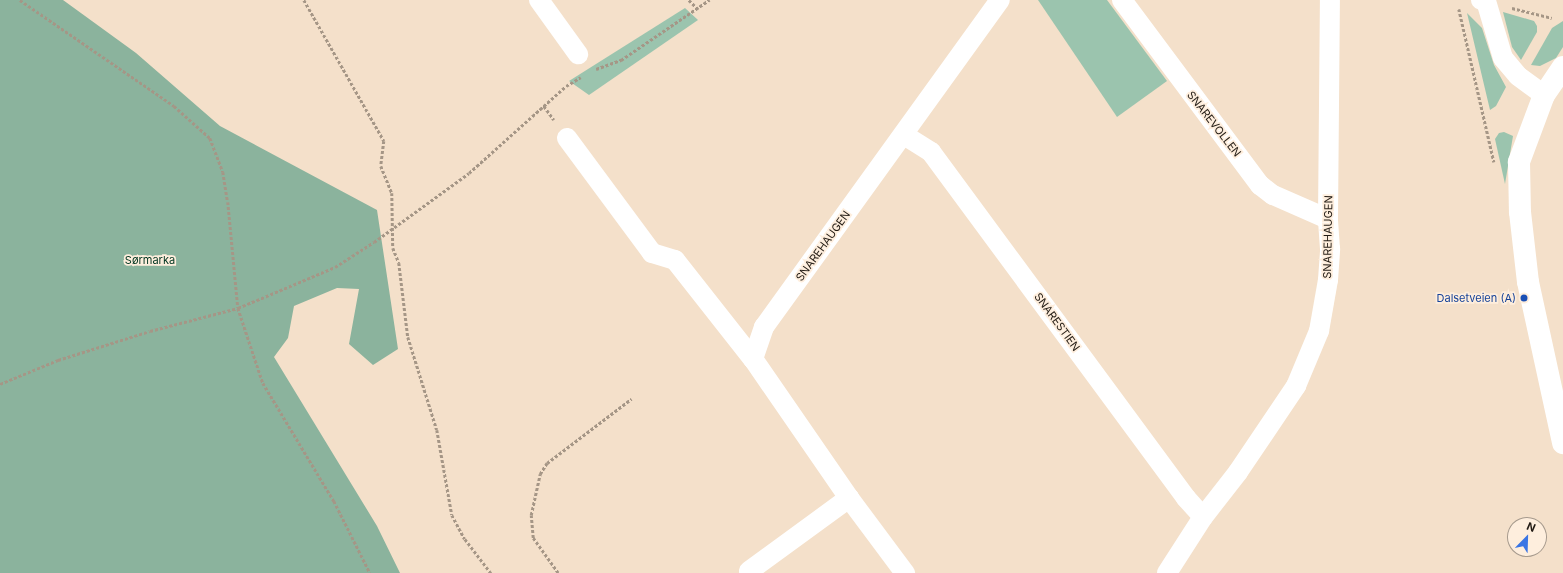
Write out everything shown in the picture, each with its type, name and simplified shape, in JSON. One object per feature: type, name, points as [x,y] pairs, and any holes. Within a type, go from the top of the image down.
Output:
[{"type":"street","points":[[539,0],[578,54]]},
{"type":"street","name":"SNAREHAUGEN","points":[[753,359],[764,327],[1000,0]]},
{"type":"street","name":"SNAREVOLLEN","points":[[1122,0],[1260,185],[1273,196],[1328,219]]},
{"type":"street","name":"SNAREHAUGEN","points":[[1167,573],[1203,517],[1268,428],[1296,386],[1319,331],[1328,280],[1330,249],[1328,219],[1330,0]]},
{"type":"street","points":[[1485,0],[1503,58],[1518,76],[1544,95]]},
{"type":"street","points":[[1563,67],[1544,95],[1527,136],[1519,162],[1520,212],[1528,282],[1563,443]]},
{"type":"street","name":"SNARESTIEN","points":[[904,135],[931,152],[1186,498],[1203,517]]},
{"type":"street","points":[[567,138],[652,253],[675,260],[753,359],[849,498],[905,573]]},
{"type":"street","points":[[749,571],[849,498]]},
{"type":"path","points":[[20,0],[174,106],[210,138],[223,172],[228,202],[238,308],[263,383],[334,501],[370,573]]},
{"type":"path","points":[[304,0],[384,141],[381,166],[392,193],[393,248],[399,263],[408,337],[437,430],[452,515],[465,540],[491,573]]},
{"type":"path","points":[[689,0],[698,9]]},
{"type":"path","points":[[592,71],[621,60],[698,9],[709,0]]},
{"type":"path","points":[[1485,0],[1552,18]]},
{"type":"path","points":[[1459,5],[1487,125],[1495,167]]},
{"type":"path","points":[[0,384],[58,360],[150,332],[238,308],[335,267],[393,229],[469,173],[566,86],[586,74]]},
{"type":"path","points":[[558,573],[533,538],[532,509],[540,474],[547,463],[631,399]]},
{"type":"green space","name":"Sørmarka","points":[[0,0],[63,0],[136,53],[220,126],[377,210],[398,349],[373,365],[349,344],[359,289],[337,288],[294,306],[288,338],[274,357],[377,526],[400,573],[0,573]]},
{"type":"green space","points":[[1038,0],[1107,0],[1167,81],[1117,117]]},
{"type":"green space","points":[[685,8],[698,20],[589,95],[569,81]]},
{"type":"green space","points":[[1503,12],[1534,21],[1537,26],[1537,32],[1521,60],[1512,47]]},
{"type":"green space","points":[[1467,13],[1482,28],[1494,65],[1506,87],[1496,106],[1490,110]]},
{"type":"green space","points":[[1563,21],[1563,47],[1556,58],[1540,66],[1531,65],[1552,28]]},
{"type":"green space","points":[[1504,132],[1513,136],[1505,184],[1495,139],[1499,133]]},
{"type":"place","name":"Dalsetveien (A)","points":[[1524,298]]}]
